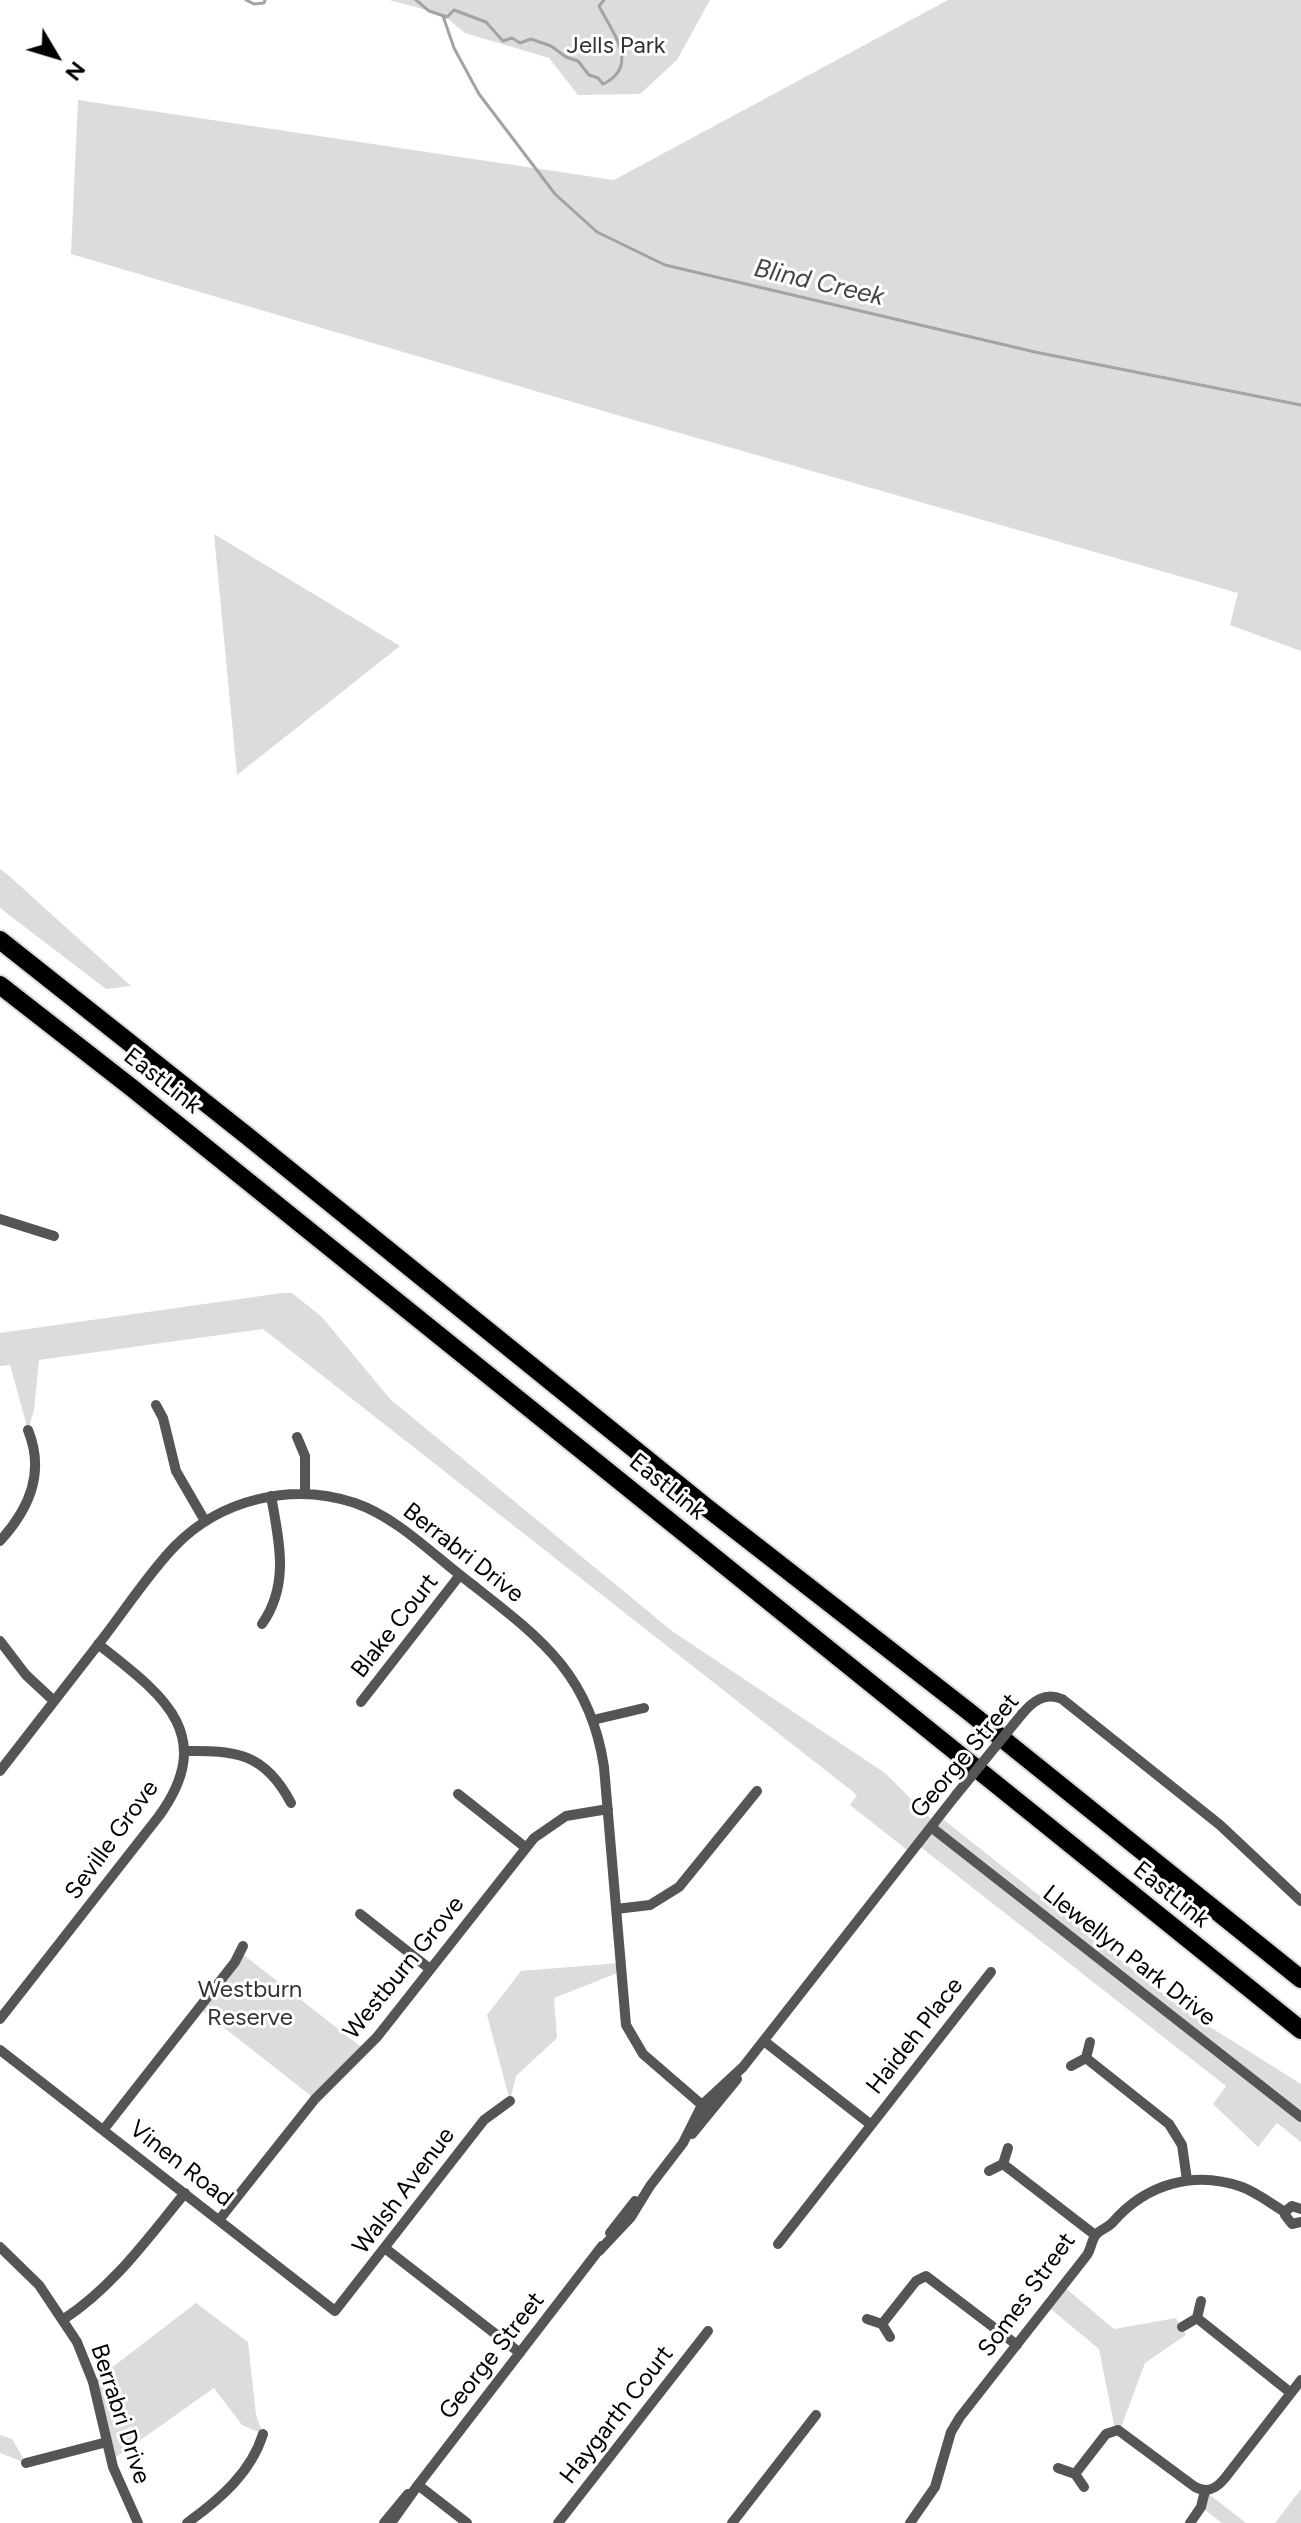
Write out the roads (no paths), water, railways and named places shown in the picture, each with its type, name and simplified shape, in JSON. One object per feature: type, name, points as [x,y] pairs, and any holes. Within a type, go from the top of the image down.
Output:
[{"type":"highway","name":"EastLink","points":[[0,940],[706,1507],[968,1711],[1301,1979]]},
{"type":"highway","name":"EastLink","points":[[0,985],[1301,2030]]},
{"type":"street","points":[[0,1219],[54,1236]]},
{"type":"street","points":[[156,1405],[163,1418],[176,1471],[205,1521]]},
{"type":"street","points":[[0,1541],[17,1519],[33,1484],[37,1457],[28,1430]]},
{"type":"street","points":[[297,1437],[305,1456],[305,1494]]},
{"type":"street","name":"Berrabri Drive","points":[[0,1771],[168,1554],[205,1521],[241,1504],[271,1496],[305,1494],[353,1502],[379,1514],[529,1629],[573,1680],[593,1720],[602,1752],[626,2025],[643,2054],[707,2104]]},
{"type":"street","points":[[262,1624],[276,1600],[281,1568],[271,1496]]},
{"type":"street","name":"Blake Court","points":[[361,1702],[460,1575]]},
{"type":"street","points":[[0,1641],[26,1675],[54,1701]]},
{"type":"street","points":[[98,1644],[150,1684],[164,1699],[177,1724],[184,1751],[231,1752],[250,1758],[271,1773],[291,1803]]},
{"type":"street","name":"George Street","points":[[391,2523],[599,2251],[631,2217],[683,2143],[702,2125],[707,2104],[727,2094],[743,2067],[956,1795],[1022,1714],[1041,1697],[1062,1699],[1220,1825],[1301,1901]]},
{"type":"street","points":[[593,1720],[644,1708]]},
{"type":"street","name":"Seville Grove","points":[[0,2019],[165,1807],[178,1783],[184,1751]]},
{"type":"street","points":[[616,1909],[650,1905],[672,1894],[757,1791]]},
{"type":"street","points":[[458,1794],[525,1847]]},
{"type":"street","name":"Westburn Grove","points":[[219,2220],[315,2099],[370,2046],[525,1847],[544,1829],[566,1816],[608,1809]]},
{"type":"street","name":"Llewellyn Park Drive","points":[[931,1827],[1301,2117]]},
{"type":"street","points":[[360,1914],[430,1969]]},
{"type":"street","points":[[104,2129],[235,1962],[243,1946]]},
{"type":"street","name":"Haideh Place","points":[[778,2244],[991,1972]]},
{"type":"street","name":"Haideh Place","points":[[764,2041],[870,2124]]},
{"type":"street","points":[[1071,2066],[1086,2058],[1090,2042]]},
{"type":"street","name":"Vinen Road","points":[[0,2050],[335,2311]]},
{"type":"street","points":[[1086,2058],[1169,2124],[1180,2140],[1187,2180]]},
{"type":"street","name":"Walsh Avenue","points":[[335,2311],[484,2120],[510,2101]]},
{"type":"street","points":[[989,2171],[1003,2164],[1008,2148]]},
{"type":"street","points":[[1003,2164],[1095,2235]]},
{"type":"street","name":"Somes Street","points":[[917,2520],[938,2480],[955,2424],[1087,2255],[1095,2235],[1108,2228],[1138,2199],[1158,2188],[1187,2180],[1213,2180],[1242,2187],[1285,2212],[1289,2223],[1301,2222]]},
{"type":"street","points":[[64,2319],[110,2283],[185,2193]]},
{"type":"street","points":[[1285,2212],[1292,2206],[1301,2209]]},
{"type":"street","name":"Berrabri Drive","points":[[0,2247],[29,2273],[64,2319],[93,2382],[107,2442],[122,2489],[138,2523]]},
{"type":"street","points":[[386,2249],[520,2353]]},
{"type":"street","points":[[882,2324],[916,2281],[926,2276],[1017,2345]]},
{"type":"street","points":[[1182,2327],[1197,2318],[1201,2301]]},
{"type":"street","points":[[1197,2318],[1291,2393]]},
{"type":"street","points":[[867,2319],[882,2324],[890,2337]]},
{"type":"street","name":"Haygarth Court","points":[[558,2523],[708,2331]]},
{"type":"street","points":[[1075,2474],[1106,2434],[1118,2430],[1195,2487],[1205,2491],[1216,2487],[1301,2380]]},
{"type":"street","points":[[732,2523],[816,2415]]},
{"type":"street","points":[[187,2523],[233,2484],[253,2459],[263,2434]]},
{"type":"street","points":[[26,2463],[107,2442]]},
{"type":"street","points":[[1058,2468],[1075,2474],[1084,2487]]},
{"type":"street","points":[[418,2485],[467,2523]]},
{"type":"street","name":"George Street","points":[[384,2523],[395,2507],[418,2485]]},
{"type":"street","points":[[1190,2523],[1201,2507],[1205,2491]]},
{"type":"waterway","points":[[246,0],[254,4],[264,3],[265,0]]},
{"type":"waterway","points":[[416,0],[429,11],[447,17],[454,10],[486,22],[503,41],[512,38],[520,43],[531,39],[551,46],[578,61],[589,75],[603,84],[614,77],[622,58],[616,37],[599,6],[604,0]]},
{"type":"waterway","name":"Blind Creek","points":[[443,16],[454,48],[479,94],[555,194],[597,232],[665,265],[1035,352],[1301,405]]},
{"type":"park label","name":"Jells Park","points":[[616,46]]},
{"type":"park label","name":"Westburn Reserve","points":[[250,2004]]}]
